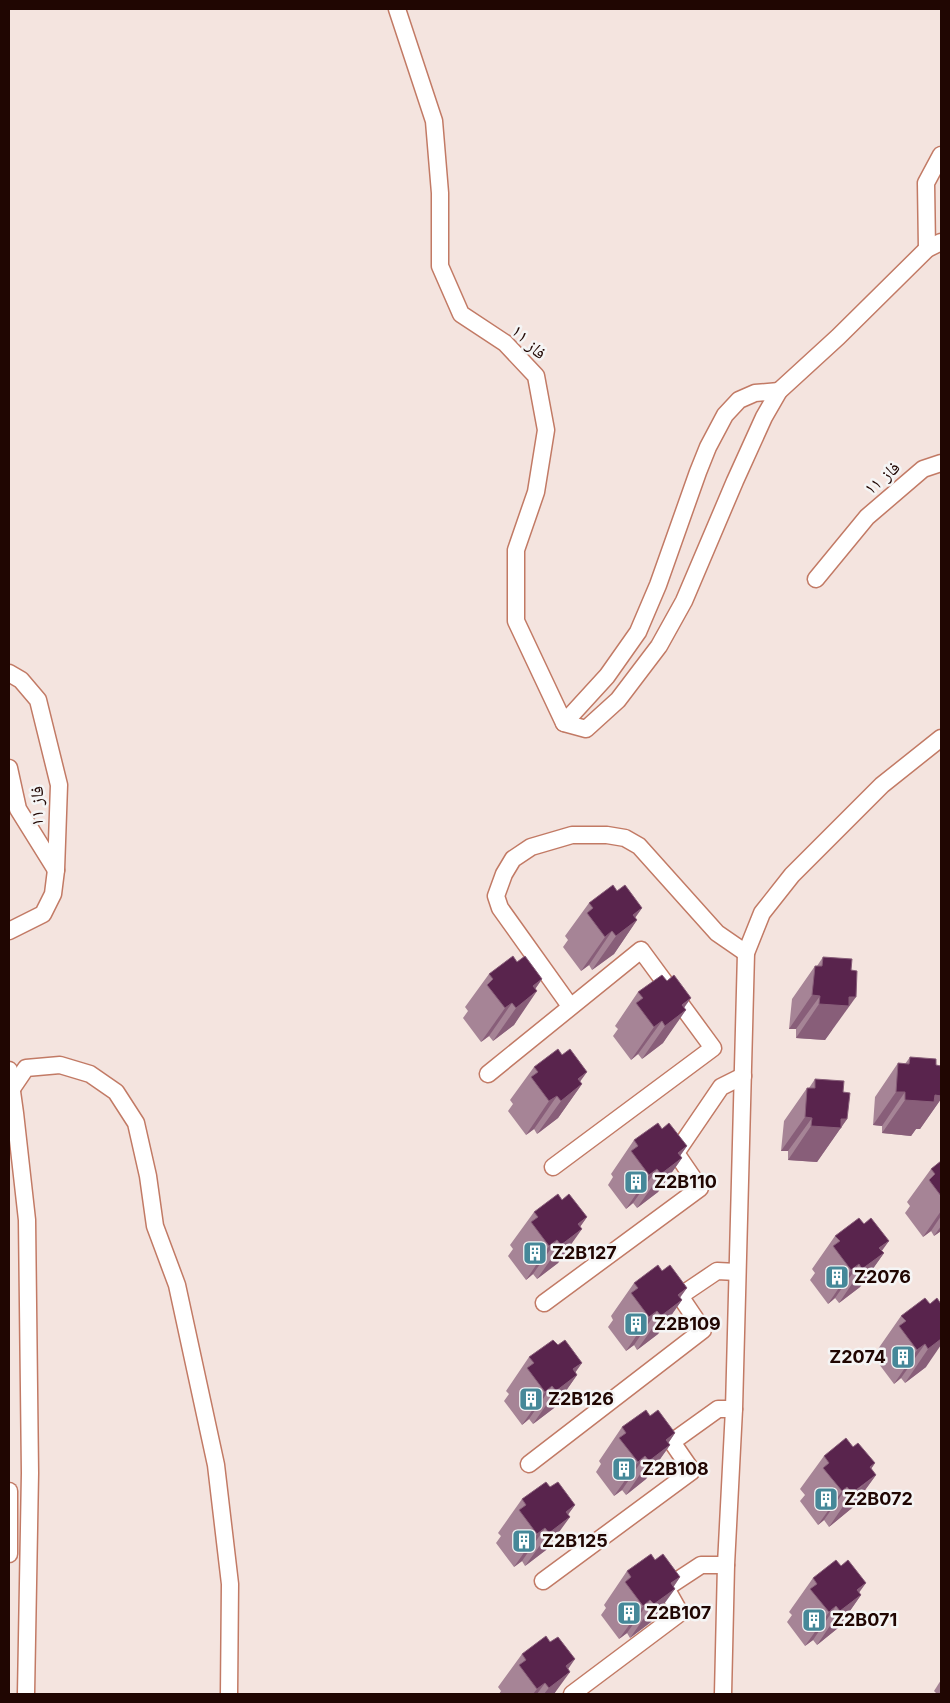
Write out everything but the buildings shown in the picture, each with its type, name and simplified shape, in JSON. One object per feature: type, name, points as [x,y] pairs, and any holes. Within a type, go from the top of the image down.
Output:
[{"type":"street","name":"فاز ۱۱","points":[[397,9],[434,120],[440,192],[440,266],[461,314],[505,343],[536,376],[546,430],[536,492],[516,550],[516,621],[564,723]]},
{"type":"street","points":[[780,392],[755,393],[747,396],[739,400],[725,414],[698,472],[658,585],[638,632],[607,676],[564,723],[586,729],[618,700],[659,646],[684,601],[738,473],[764,417],[780,392],[934,246],[926,183],[941,155]]},
{"type":"street","name":"فاز ۱۱","points":[[816,579],[867,517],[922,469],[941,463]]},
{"type":"street","name":"فاز ۱۱","points":[[9,672],[21,680],[38,700],[58,785],[56,870],[53,894],[43,914],[9,931]]},
{"type":"street","points":[[723,1694],[726,1565],[734,1409],[746,953],[762,912],[792,875],[882,785],[941,738]]},
{"type":"street","points":[[9,768],[18,809],[56,870]]},
{"type":"street","points":[[570,1006],[500,908],[496,896],[504,874],[513,859],[531,847],[572,835],[607,835],[625,838],[639,846],[717,933],[746,953]]},
{"type":"street","points":[[488,1074],[641,950],[713,1048],[554,1168]]},
{"type":"street","points":[[10,1090],[26,1068],[60,1065],[90,1074],[116,1092],[136,1123],[148,1176],[155,1226],[177,1285],[216,1465],[230,1584],[229,1694]]},
{"type":"street","points":[[9,1070],[27,1220],[30,1473],[26,1694]]},
{"type":"street","points":[[544,1304],[700,1188],[676,1153],[720,1087],[743,1076]]},
{"type":"street","points":[[529,1464],[703,1330],[680,1296],[717,1271],[738,1272]]},
{"type":"street","points":[[543,1581],[692,1471],[672,1442],[718,1409],[734,1409]]},
{"type":"street","points":[[9,1491],[9,1554]]},
{"type":"street","points":[[572,1694],[680,1613],[666,1588],[701,1565],[726,1565]]},
{"type":"place","name":"Z2B110","points":[[636,1182]]},
{"type":"place","name":"Z2B127","points":[[535,1253]]},
{"type":"place","name":"Z2076","points":[[837,1277]]},
{"type":"place","name":"Z2B109","points":[[636,1324]]},
{"type":"place","name":"Z2074","points":[[903,1357]]},
{"type":"place","name":"Z2B126","points":[[531,1399]]},
{"type":"place","name":"Z2B108","points":[[624,1469]]},
{"type":"place","name":"Z2B072","points":[[826,1499]]},
{"type":"place","name":"Z2B125","points":[[524,1541]]},
{"type":"place","name":"Z2B107","points":[[629,1613]]},
{"type":"place","name":"Z2B071","points":[[814,1620]]}]
